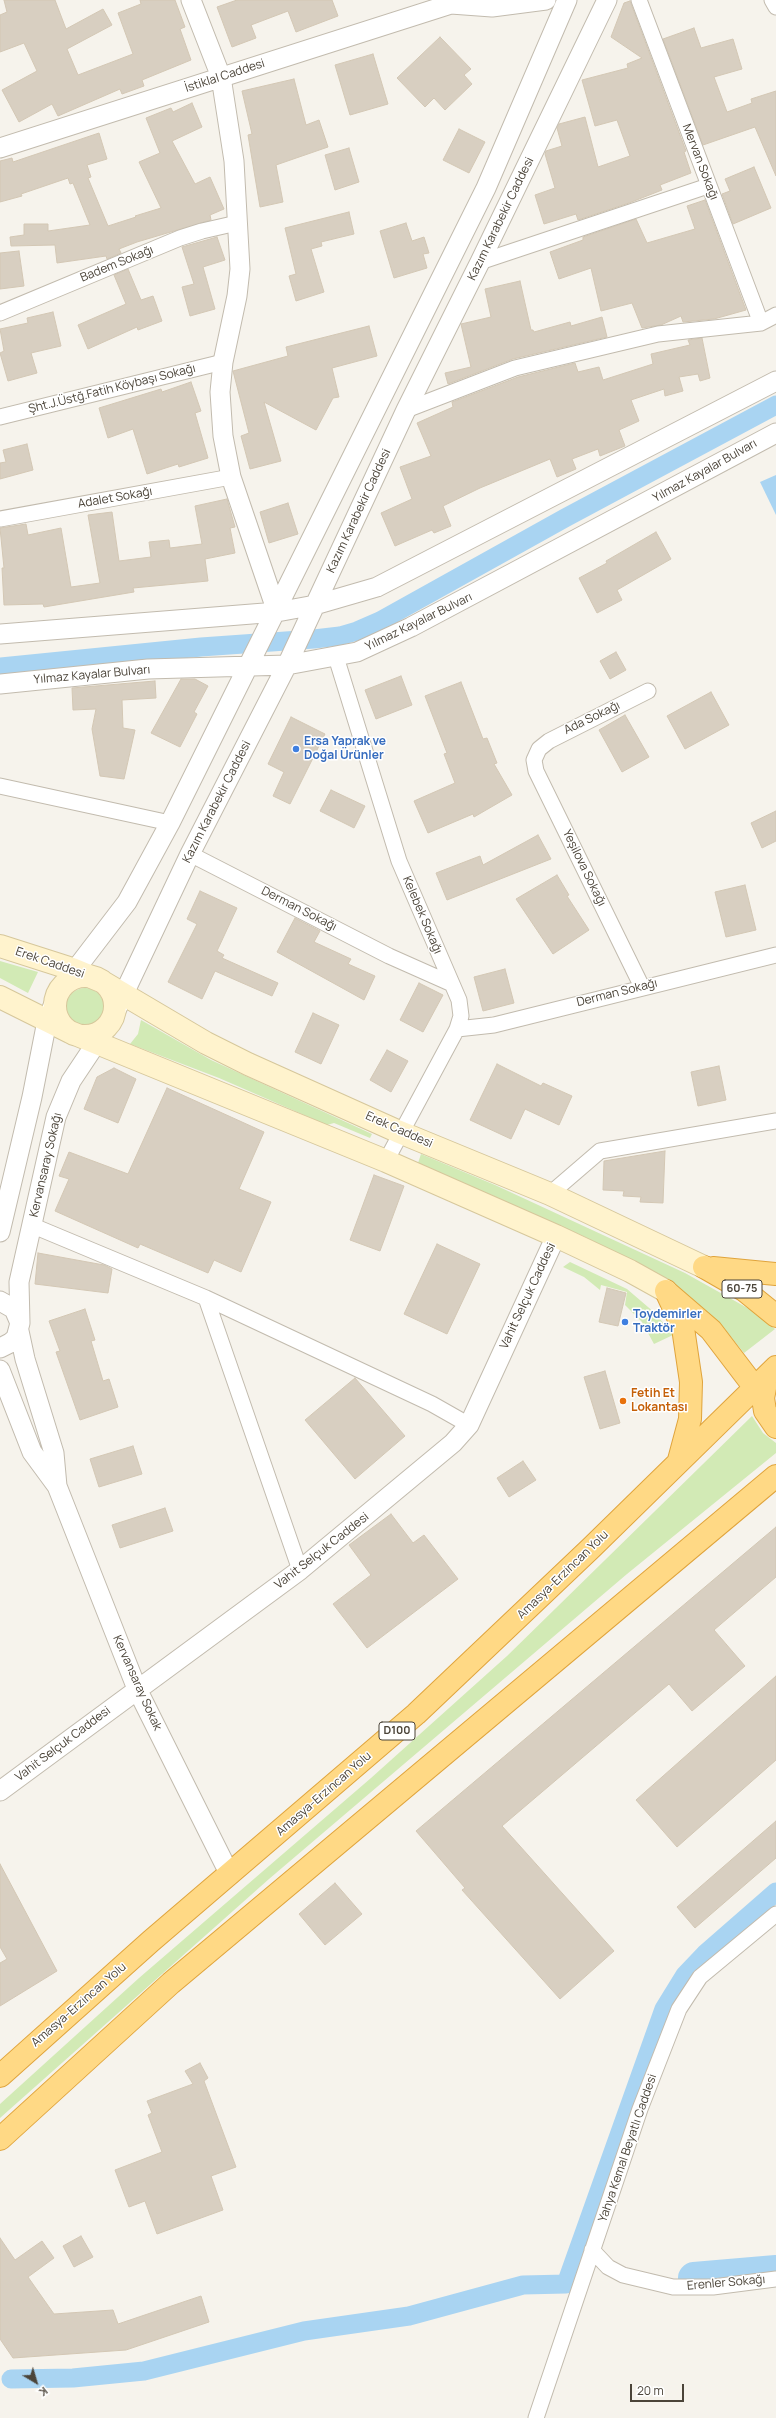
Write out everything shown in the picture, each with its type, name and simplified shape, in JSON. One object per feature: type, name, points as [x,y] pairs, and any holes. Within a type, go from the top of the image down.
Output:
[{"type":"highway","points":[[704,1267],[776,1274]]},
{"type":"highway","name":"60-75","points":[[704,1267],[744,1290],[776,1316]]},
{"type":"highway","points":[[666,1291],[711,1330],[759,1392],[765,1411],[776,1428]]},
{"type":"highway","points":[[666,1291],[683,1328],[691,1382],[690,1419],[679,1460]]},
{"type":"highway","name":"D100","points":[[759,1392],[776,1367]]},
{"type":"highway","name":"Amasya-Erzincan Yolu","points":[[0,2076],[47,2032],[416,1714],[580,1558],[679,1460],[759,1392]]},
{"type":"highway","points":[[0,2139],[171,1983],[776,1476]]},
{"type":"main road","name":"Erek Caddesi","points":[[0,946],[75,970],[100,981],[124,993],[206,1043],[402,1132],[550,1194],[704,1267]]},
{"type":"main road","name":"Erek Caddesi","points":[[82,977],[100,981],[112,995],[114,1012],[111,1021],[97,1033],[88,1036],[70,1032],[62,1026],[56,1014],[56,1000],[59,991],[73,979],[82,977]]},
{"type":"main road","name":"Erek Caddesi","points":[[0,997],[70,1032],[386,1161],[556,1236],[630,1271],[666,1291]]},
{"type":"street","points":[[192,0],[221,77],[234,161],[240,269],[237,296],[223,362],[220,392],[221,416],[231,477],[277,612]]},
{"type":"street","name":"İstiklal Caddesi","points":[[0,148],[452,1],[492,7],[546,0]]},
{"type":"street","points":[[0,1232],[32,1097],[47,1021],[59,991],[127,902],[170,823],[277,612],[486,188],[567,0]]},
{"type":"street","name":"Kazım Karabekir Caddesi","points":[[111,1021],[190,854],[287,665],[406,410],[480,262],[607,0]]},
{"type":"street","name":"Mervan Sokağı","points":[[639,0],[708,186],[762,323]]},
{"type":"street","points":[[772,0],[776,7]]},
{"type":"street","points":[[480,262],[708,186]]},
{"type":"street","name":"Badem Sokağı","points":[[0,313],[180,238],[237,223]]},
{"type":"street","points":[[406,410],[515,368],[658,334],[762,323],[776,315]]},
{"type":"street","name":"Şht.J.Üstğ.Fatih Köybaşı Sokağı","points":[[0,417],[223,362]]},
{"type":"street","points":[[0,634],[277,612],[316,605],[377,587],[776,381]]},
{"type":"street","name":"Yılmaz Kayalar Bulvarı","points":[[0,684],[148,669],[250,664],[287,665],[357,652],[406,630],[776,433]]},
{"type":"street","name":"Adalet Sokağı","points":[[0,519],[231,477]]},
{"type":"street","name":"Kelebek Sokağı","points":[[336,657],[399,861],[459,1000],[461,1016],[457,1029],[386,1161]]},
{"type":"street","name":"Ada Sokağı","points":[[538,749],[564,732],[648,691]]},
{"type":"street","name":"Yeşilova Sokağı","points":[[538,749],[534,760],[536,771],[642,987]]},
{"type":"street","points":[[0,786],[170,823]]},
{"type":"street","name":"Derman Sokağı","points":[[190,854],[388,956],[452,984]]},
{"type":"street","name":"Derman Sokağı","points":[[457,1029],[494,1025],[642,987],[776,955]]},
{"type":"street","name":"Kervansaray Sokağı","points":[[19,1327],[19,1282],[56,1116],[71,1081],[81,1063],[97,1043],[111,1021]]},
{"type":"street","points":[[550,1194],[600,1151],[776,1121]]},
{"type":"street","points":[[31,1225],[206,1298],[432,1404],[469,1425]]},
{"type":"street","name":"Vahit Selçuk Caddesi","points":[[0,1791],[300,1570],[433,1461],[469,1425],[556,1236]]},
{"type":"street","points":[[206,1298],[300,1570]]},
{"type":"street","points":[[0,1301],[14,1309],[19,1327],[10,1343],[0,1348]]},
{"type":"street","name":"Kervansaray Sokak","points":[[19,1327],[24,1359],[53,1448],[57,1486]]},
{"type":"street","name":"Kervansaray Sokak","points":[[0,1370],[32,1452],[57,1486],[137,1689],[230,1875]]},
{"type":"street","name":"Yahya Kemal Beyatlı Caddesi","points":[[536,2418],[640,2108],[679,2009],[700,1977],[776,1914]]},
{"type":"street","name":"Erenler Sokağı","points":[[592,2250],[608,2267],[623,2275],[673,2287],[713,2287],[776,2279]]},
{"type":"green space","points":[[0,961],[38,972],[28,993],[0,978]]},
{"type":"green space","points":[[81,988],[89,988],[96,991],[101,996],[104,1007],[101,1018],[96,1023],[89,1026],[81,1026],[74,1023],[69,1018],[66,1011],[66,1003],[69,996],[74,991]]},
{"type":"green space","points":[[141,1020],[211,1060],[372,1134],[370,1138],[334,1123],[327,1125],[219,1078],[130,1044],[138,1034]]},
{"type":"green space","points":[[421,1154],[495,1185],[685,1273],[751,1310],[775,1329],[744,1353],[723,1327],[679,1288],[627,1258],[583,1236],[418,1163]]},
{"type":"green space","points":[[570,1262],[627,1289],[655,1313],[673,1335],[654,1344],[642,1322],[625,1305],[627,1292],[601,1285],[600,1290],[584,1277],[563,1267]]},
{"type":"green space","points":[[752,1416],[763,1433],[776,1443],[776,1453],[627,1574],[269,1879],[0,2118],[0,2104],[139,1978],[371,1778],[507,1656]]},
{"type":"water","points":[[776,475],[776,515],[760,482]]},
{"type":"building","points":[[4,0],[55,0],[66,29],[103,9],[112,25],[67,49],[78,75],[133,54],[118,13],[141,4],[140,0],[175,0],[185,27],[180,29],[191,60],[142,80],[144,86],[122,94],[120,89],[58,116],[52,104],[19,122],[2,90],[37,71],[24,43],[0,52],[0,15],[7,12]]},
{"type":"building","points":[[237,0],[332,0],[338,16],[296,32],[288,11],[251,25],[256,38],[232,47],[217,7]]},
{"type":"building","points":[[630,1],[686,151],[684,152],[691,173],[660,185],[662,190],[629,203],[578,220],[576,214],[544,224],[535,195],[555,188],[545,154],[546,151],[562,146],[557,128],[559,124],[585,117],[598,167],[630,156],[617,120],[595,126],[582,80],[628,68],[627,64],[642,58],[611,37],[624,3]]},
{"type":"building","points":[[694,28],[701,48],[733,39],[742,69],[714,77],[727,112],[752,103],[751,99],[776,91],[776,176],[755,127],[703,145],[663,39]]},
{"type":"building","points":[[440,37],[471,69],[464,75],[472,84],[445,110],[434,98],[425,107],[397,78]]},
{"type":"building","points":[[373,54],[388,104],[350,115],[335,65]]},
{"type":"building","points":[[294,79],[306,125],[319,120],[328,147],[276,165],[283,202],[260,207],[248,135],[252,134],[242,91]]},
{"type":"building","points":[[192,103],[202,127],[172,141],[195,184],[210,177],[224,209],[210,215],[211,220],[137,242],[119,249],[121,253],[107,259],[106,256],[57,263],[55,245],[11,246],[10,237],[24,235],[24,224],[48,224],[48,231],[90,225],[73,183],[70,184],[68,178],[21,194],[22,196],[0,202],[0,161],[12,158],[13,162],[99,133],[107,159],[87,165],[91,177],[88,178],[108,226],[161,208],[139,162],[160,153],[146,118],[171,108],[173,112]]},
{"type":"building","points":[[459,129],[485,142],[469,173],[443,160]]},
{"type":"building","points":[[349,148],[359,182],[335,190],[325,155]]},
{"type":"building","points":[[754,167],[771,208],[733,224],[722,194],[730,191],[725,179]]},
{"type":"building","points":[[705,200],[746,310],[714,319],[683,322],[681,316],[661,325],[642,328],[632,303],[601,311],[591,268],[559,279],[550,252],[583,240],[583,237],[636,219],[647,243],[695,229],[687,206]]},
{"type":"building","points":[[349,212],[354,234],[321,242],[322,246],[311,249],[324,292],[296,301],[289,276],[296,274],[285,228]]},
{"type":"building","points":[[406,223],[412,241],[424,237],[429,253],[423,254],[427,268],[394,278],[380,231]]},
{"type":"building","points":[[217,237],[225,260],[203,267],[215,309],[190,316],[182,287],[194,284],[182,247]]},
{"type":"building","points":[[19,251],[24,286],[0,289],[0,253]]},
{"type":"building","points":[[128,269],[141,300],[153,296],[162,321],[138,330],[137,327],[88,349],[78,325],[126,304],[114,275]]},
{"type":"building","points":[[520,281],[531,330],[534,332],[570,322],[571,326],[602,317],[607,337],[513,359],[448,384],[445,373],[471,367],[461,324],[491,317],[485,289]]},
{"type":"building","points":[[53,312],[61,346],[31,353],[37,373],[8,381],[0,353],[4,351],[0,329],[28,323],[27,318]]},
{"type":"building","points":[[369,326],[377,356],[332,368],[339,397],[333,398],[316,430],[264,402],[281,461],[250,469],[241,436],[249,433],[233,371],[288,356],[286,347]]},
{"type":"building","points":[[702,338],[710,378],[700,381],[698,374],[679,377],[683,391],[665,396],[664,389],[631,400],[639,421],[619,430],[625,446],[600,456],[598,449],[572,459],[576,469],[557,477],[550,459],[480,488],[443,506],[451,526],[434,533],[432,530],[395,546],[381,513],[412,499],[400,467],[431,456],[417,423],[453,407],[452,402],[518,377],[575,363],[578,372],[599,367],[603,380],[653,364],[651,354],[690,345],[688,340]]},
{"type":"building","points":[[191,382],[201,411],[195,413],[208,458],[179,467],[178,464],[147,474],[133,429],[108,438],[99,408],[161,389],[162,392]]},
{"type":"building","points":[[27,444],[33,470],[0,479],[0,463],[6,462],[3,450]]},
{"type":"building","points":[[227,499],[235,527],[230,528],[235,553],[205,559],[208,581],[133,588],[134,592],[44,607],[43,604],[4,605],[2,568],[4,568],[0,528],[26,524],[28,535],[61,528],[71,587],[100,583],[88,515],[112,512],[119,561],[151,557],[149,542],[169,540],[170,548],[202,544],[195,506]]},
{"type":"building","points":[[288,503],[298,534],[269,543],[260,512]]},
{"type":"building","points":[[656,532],[671,559],[617,590],[622,600],[597,613],[579,578],[607,563],[606,561]]},
{"type":"building","points":[[616,652],[626,670],[610,679],[600,661]]},
{"type":"building","points":[[401,676],[412,705],[376,719],[365,690]]},
{"type":"building","points":[[181,679],[195,679],[208,686],[194,712],[197,714],[180,747],[151,733]]},
{"type":"building","points":[[155,681],[156,698],[122,700],[123,728],[135,730],[124,779],[100,776],[92,729],[96,709],[73,710],[72,688]]},
{"type":"building","points":[[461,682],[483,739],[487,738],[497,763],[494,764],[512,795],[474,817],[473,814],[428,833],[414,801],[455,783],[444,754],[447,753],[425,696]]},
{"type":"building","points":[[711,692],[729,725],[685,749],[667,716]]},
{"type":"building","points":[[625,715],[649,757],[622,772],[599,730]]},
{"type":"building","points":[[291,717],[325,734],[290,804],[273,796],[284,772],[268,764]]},
{"type":"building","points":[[331,790],[365,806],[354,828],[320,811]]},
{"type":"building","points":[[776,811],[776,841],[762,848],[751,823]]},
{"type":"building","points":[[538,835],[551,859],[447,900],[436,873],[480,856],[483,865]]},
{"type":"building","points":[[557,875],[569,895],[567,896],[589,930],[553,954],[516,899]]},
{"type":"building","points":[[745,885],[756,930],[726,937],[715,892]]},
{"type":"building","points":[[200,891],[237,908],[217,951],[224,955],[222,958],[278,983],[272,996],[215,971],[202,999],[168,982],[197,924],[187,919]]},
{"type":"building","points":[[295,918],[320,931],[314,942],[351,959],[348,964],[375,976],[364,1000],[277,952]]},
{"type":"building","points":[[505,969],[514,1003],[483,1011],[474,977]]},
{"type":"building","points":[[419,983],[443,995],[423,1032],[400,1020]]},
{"type":"building","points":[[313,1013],[339,1025],[321,1064],[295,1052]]},
{"type":"building","points":[[387,1050],[408,1061],[391,1092],[370,1080]]},
{"type":"building","points":[[497,1064],[541,1086],[543,1083],[572,1096],[559,1125],[525,1109],[511,1139],[470,1120]]},
{"type":"building","points":[[719,1066],[726,1100],[698,1106],[691,1072]]},
{"type":"building","points":[[114,1068],[136,1079],[118,1123],[84,1109],[97,1077]]},
{"type":"building","points":[[167,1088],[264,1132],[239,1189],[271,1202],[241,1272],[214,1260],[208,1273],[140,1244],[138,1248],[55,1211],[69,1179],[59,1176],[69,1152],[128,1174]]},
{"type":"building","points":[[665,1151],[663,1203],[640,1202],[641,1197],[623,1196],[624,1191],[603,1190],[604,1161]]},
{"type":"building","points":[[374,1175],[404,1186],[380,1251],[350,1240]]},
{"type":"building","points":[[437,1244],[480,1264],[447,1334],[404,1314]]},
{"type":"building","points":[[38,1253],[104,1265],[112,1269],[108,1293],[35,1284]]},
{"type":"building","points":[[607,1288],[626,1293],[618,1326],[599,1322]]},
{"type":"building","points":[[85,1309],[95,1340],[91,1341],[103,1381],[109,1379],[118,1407],[80,1420],[56,1352],[60,1351],[49,1321]]},
{"type":"building","points":[[605,1371],[620,1423],[600,1429],[584,1377]]},
{"type":"building","points":[[355,1378],[405,1436],[355,1479],[305,1420]]},
{"type":"building","points":[[133,1446],[142,1474],[99,1487],[90,1459]]},
{"type":"building","points":[[523,1461],[536,1480],[509,1497],[497,1478]]},
{"type":"building","points":[[165,1508],[173,1531],[120,1548],[112,1525]]},
{"type":"building","points":[[391,1514],[413,1543],[424,1535],[458,1579],[367,1648],[333,1604],[371,1575],[349,1545]]},
{"type":"building","points":[[776,1527],[776,1577],[714,1630],[745,1666],[692,1711],[669,1684],[502,1826],[614,1951],[560,1999],[462,1890],[465,1888],[416,1831]]},
{"type":"building","points":[[776,1676],[776,1760],[677,1847],[636,1800]]},
{"type":"building","points":[[776,1821],[776,1858],[695,1928],[677,1907]]},
{"type":"building","points":[[0,1864],[57,1971],[0,2006],[0,1963],[7,1959],[0,1947]]},
{"type":"building","points":[[335,1883],[362,1914],[325,1945],[299,1914]]},
{"type":"building","points":[[200,2063],[208,2078],[204,2081],[236,2167],[211,2176],[223,2210],[157,2234],[145,2201],[129,2207],[115,2170],[162,2152],[148,2115],[152,2113],[147,2101],[193,2084],[185,2071]]},
{"type":"building","points":[[81,2236],[93,2257],[74,2267],[63,2246]]},
{"type":"building","points":[[0,2238],[15,2260],[42,2241],[54,2258],[28,2277],[54,2314],[113,2310],[118,2324],[201,2296],[209,2322],[126,2350],[13,2358],[0,2339]]},
{"type":"waterway","points":[[0,667],[201,647],[314,639],[340,636],[357,631],[380,621],[565,518],[776,405]]},
{"type":"waterway","points":[[11,2379],[73,2378],[144,2371],[304,2331],[409,2316],[523,2285],[566,2284],[664,2009],[685,1975],[705,1954],[776,1892]]},
{"type":"waterway","points":[[694,2278],[776,2271]]},
{"type":"place","name":"Ersa Yaprak ve Doğal Ürünler","points":[[296,749]]},
{"type":"place","name":"Toydemirler Traktör","points":[[625,1322]]},
{"type":"place","name":"Fetih Et Lokantası","points":[[623,1401]]}]
